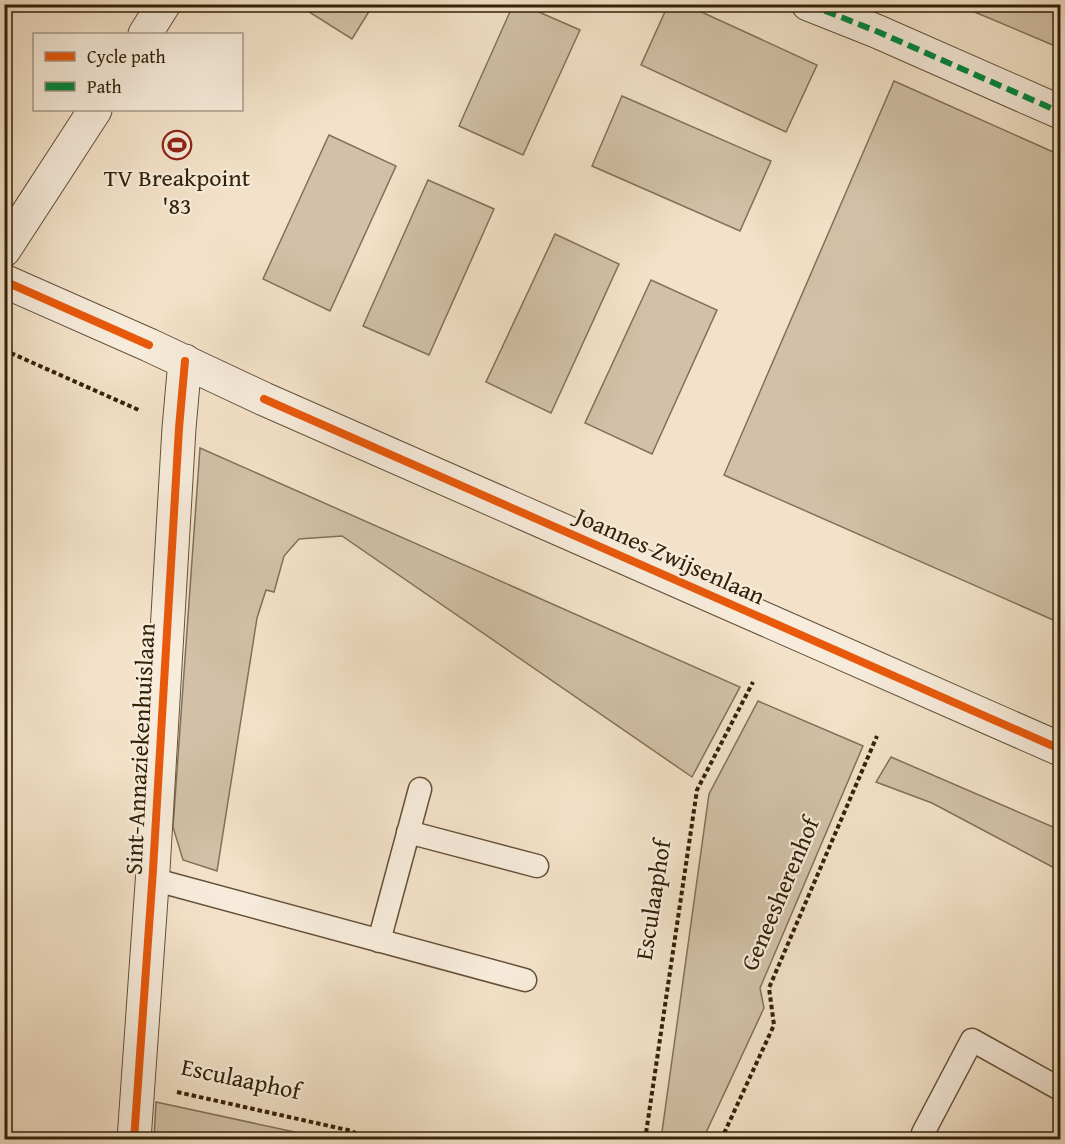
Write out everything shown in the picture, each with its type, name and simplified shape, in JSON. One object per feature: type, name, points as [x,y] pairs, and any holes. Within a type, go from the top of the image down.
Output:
[{"type":"street","points":[[146,33],[164,4]]},
{"type":"street","points":[[808,4],[1060,112]]},
{"type":"street","points":[[4,250],[94,111]]},
{"type":"street","name":"Joannes Zwijsenlaan","points":[[4,281],[185,361],[264,399],[1060,749]]},
{"type":"street","name":"Sint-Annaziekenhuislaan","points":[[134,1140],[152,879],[178,429],[185,361]]},
{"type":"lane","points":[[379,940],[420,789]]},
{"type":"lane","points":[[408,832],[537,866]]},
{"type":"lane","points":[[152,879],[525,980]]},
{"type":"lane","points":[[926,1137],[972,1040],[1060,1089]]},
{"type":"path","points":[[4,350],[178,429]]},
{"type":"shaded area","points":[[684,4],[817,65],[786,132],[641,65],[668,5]]},
{"type":"shaded area","points":[[298,5],[373,5],[352,39]]},
{"type":"shaded area","points":[[513,5],[523,5],[580,30],[523,155],[459,126]]},
{"type":"shaded area","points":[[958,5],[1060,5],[1060,48]]},
{"type":"shaded area","points":[[894,81],[1060,155],[1060,623],[724,475]]},
{"type":"shaded area","points":[[622,96],[771,161],[740,231],[592,166]]},
{"type":"shaded area","points":[[329,135],[396,166],[330,311],[263,279]]},
{"type":"shaded area","points":[[428,180],[494,209],[429,355],[363,326]]},
{"type":"shaded area","points":[[555,234],[619,264],[551,413],[486,382]]},
{"type":"shaded area","points":[[651,280],[717,310],[652,454],[585,423]]},
{"type":"shaded area","points":[[200,448],[740,687],[692,777],[342,536],[299,539],[284,556],[274,592],[266,590],[257,618],[217,871],[183,860],[173,827]]},
{"type":"shaded area","points":[[758,701],[863,746],[760,988],[764,1008],[703,1139],[661,1139],[709,794]]},
{"type":"shaded area","points":[[891,757],[1060,830],[1060,871],[932,803],[876,782]]},
{"type":"shaded area","points":[[156,1102],[327,1139],[154,1139]]},
{"type":"marked path","points":[[808,4],[876,31],[1060,112]]},
{"type":"cycle path","points":[[4,281],[149,345]]},
{"type":"cycle path","points":[[134,1140],[185,361]]},
{"type":"cycle path","points":[[264,399],[1060,749]]},
{"type":"place","name":"TV Breakpoint '83","points":[[177,145]]}]
